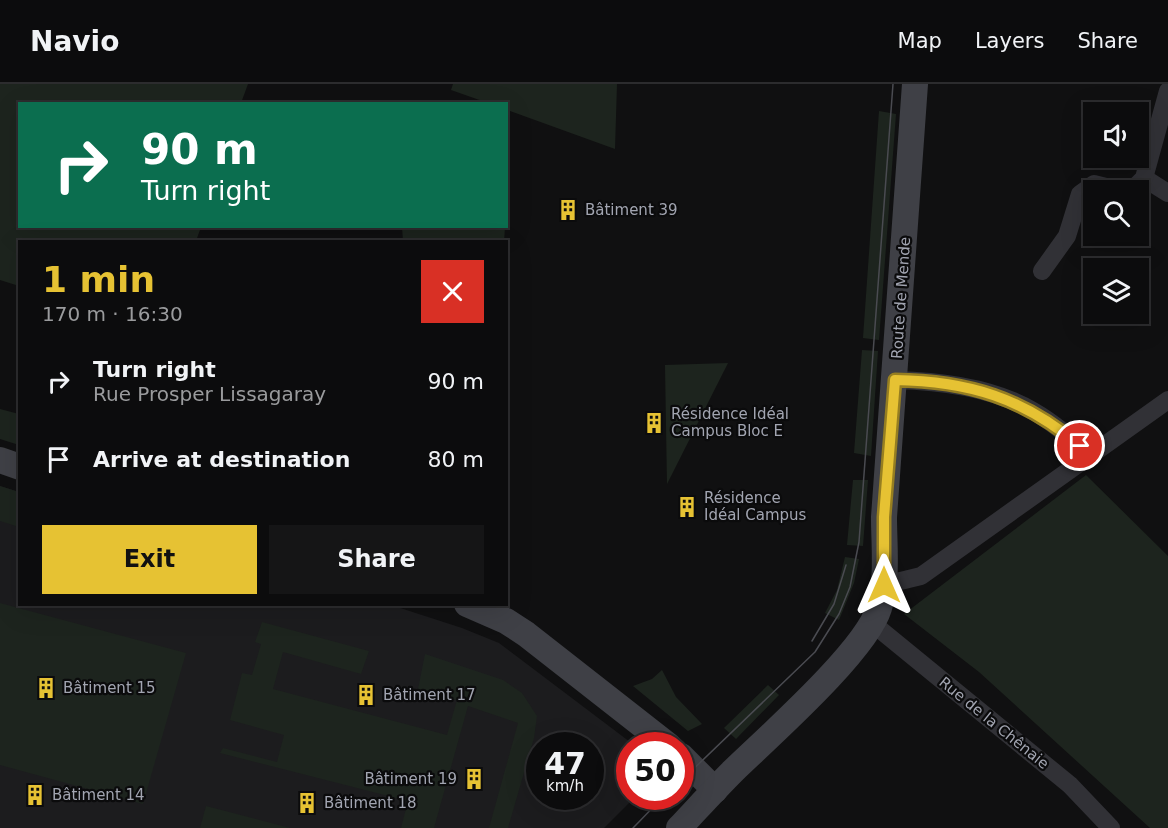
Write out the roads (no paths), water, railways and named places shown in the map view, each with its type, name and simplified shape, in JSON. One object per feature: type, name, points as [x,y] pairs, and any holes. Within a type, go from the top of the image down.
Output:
[{"type":"main road","name":"Route de Mende","points":[[679,828],[824,680],[872,623],[879,609],[884,585],[884,517],[915,84]]},
{"type":"main road","points":[[0,460],[18,465]]},
{"type":"main road","points":[[472,606],[506,621],[526,634],[651,732]]},
{"type":"main road","points":[[694,769],[715,789]]},
{"type":"street","points":[[1139,180],[1168,91]]},
{"type":"street","points":[[1149,187],[1168,193]]},
{"type":"street","points":[[1042,271],[1067,236],[1080,194],[1083,192]]},
{"type":"street","points":[[895,380],[929,381],[1000,397],[1031,410],[1059,428],[1091,456]]},
{"type":"street","points":[[884,585],[921,576],[1168,400]]},
{"type":"street","name":"Rue de la Chênaie","points":[[872,623],[1070,785],[1111,828]]},
{"type":"tram line","points":[[694,768],[815,652],[839,614],[850,587],[859,542],[893,84]]},
{"type":"tram line","points":[[812,641],[834,604],[846,565]]},
{"type":"tram line","points":[[633,828],[650,810]]},
{"type":"place","name":"Bâtiment 39","points":[[568,210]]},
{"type":"place","name":"Résidence Idéal Campus Bloc E","points":[[654,423]]},
{"type":"place","name":"Résidence Idéal Campus","points":[[687,507]]},
{"type":"place","name":"Bâtiment 15","points":[[46,688]]},
{"type":"place","name":"Bâtiment 17","points":[[366,695]]},
{"type":"place","name":"Bâtiment 19","points":[[474,779]]},
{"type":"place","name":"Bâtiment 14","points":[[35,795]]},
{"type":"place","name":"Bâtiment 18","points":[[307,803]]}]
